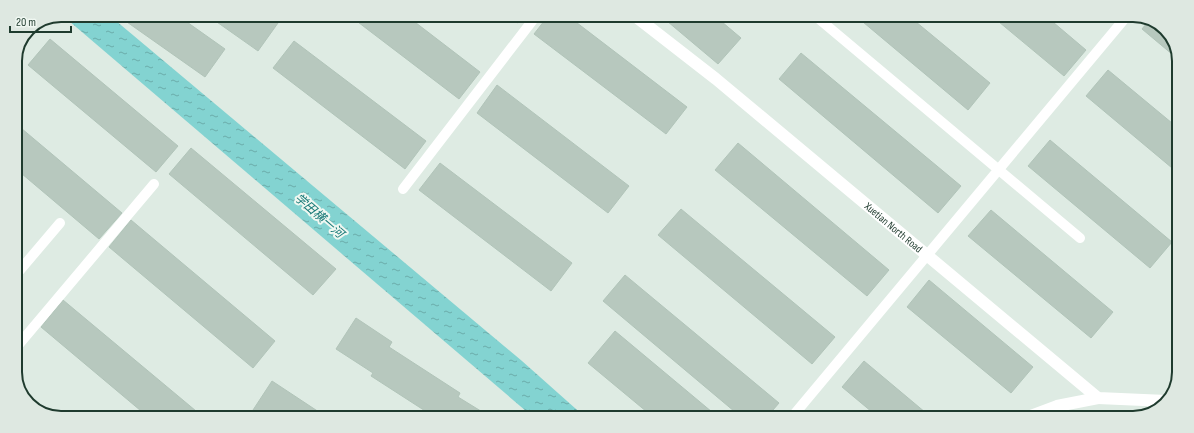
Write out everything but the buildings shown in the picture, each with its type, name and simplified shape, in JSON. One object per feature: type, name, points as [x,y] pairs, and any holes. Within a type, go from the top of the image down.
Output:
[{"type":"street","name":"Xuetian North Road","points":[[643,22],[716,79],[1098,398]]},
{"type":"street","points":[[1044,411],[1057,406],[1098,398],[1160,401]]},
{"type":"lane","points":[[403,189],[531,22]]},
{"type":"lane","points":[[823,22],[1080,238]]},
{"type":"lane","points":[[797,411],[1122,22]]},
{"type":"lane","points":[[22,341],[154,184]]},
{"type":"lane","points":[[22,268],[60,223]]},
{"type":"water","name":"学田横一河","points":[[70,22],[117,22],[522,361],[578,411],[526,411]]}]
